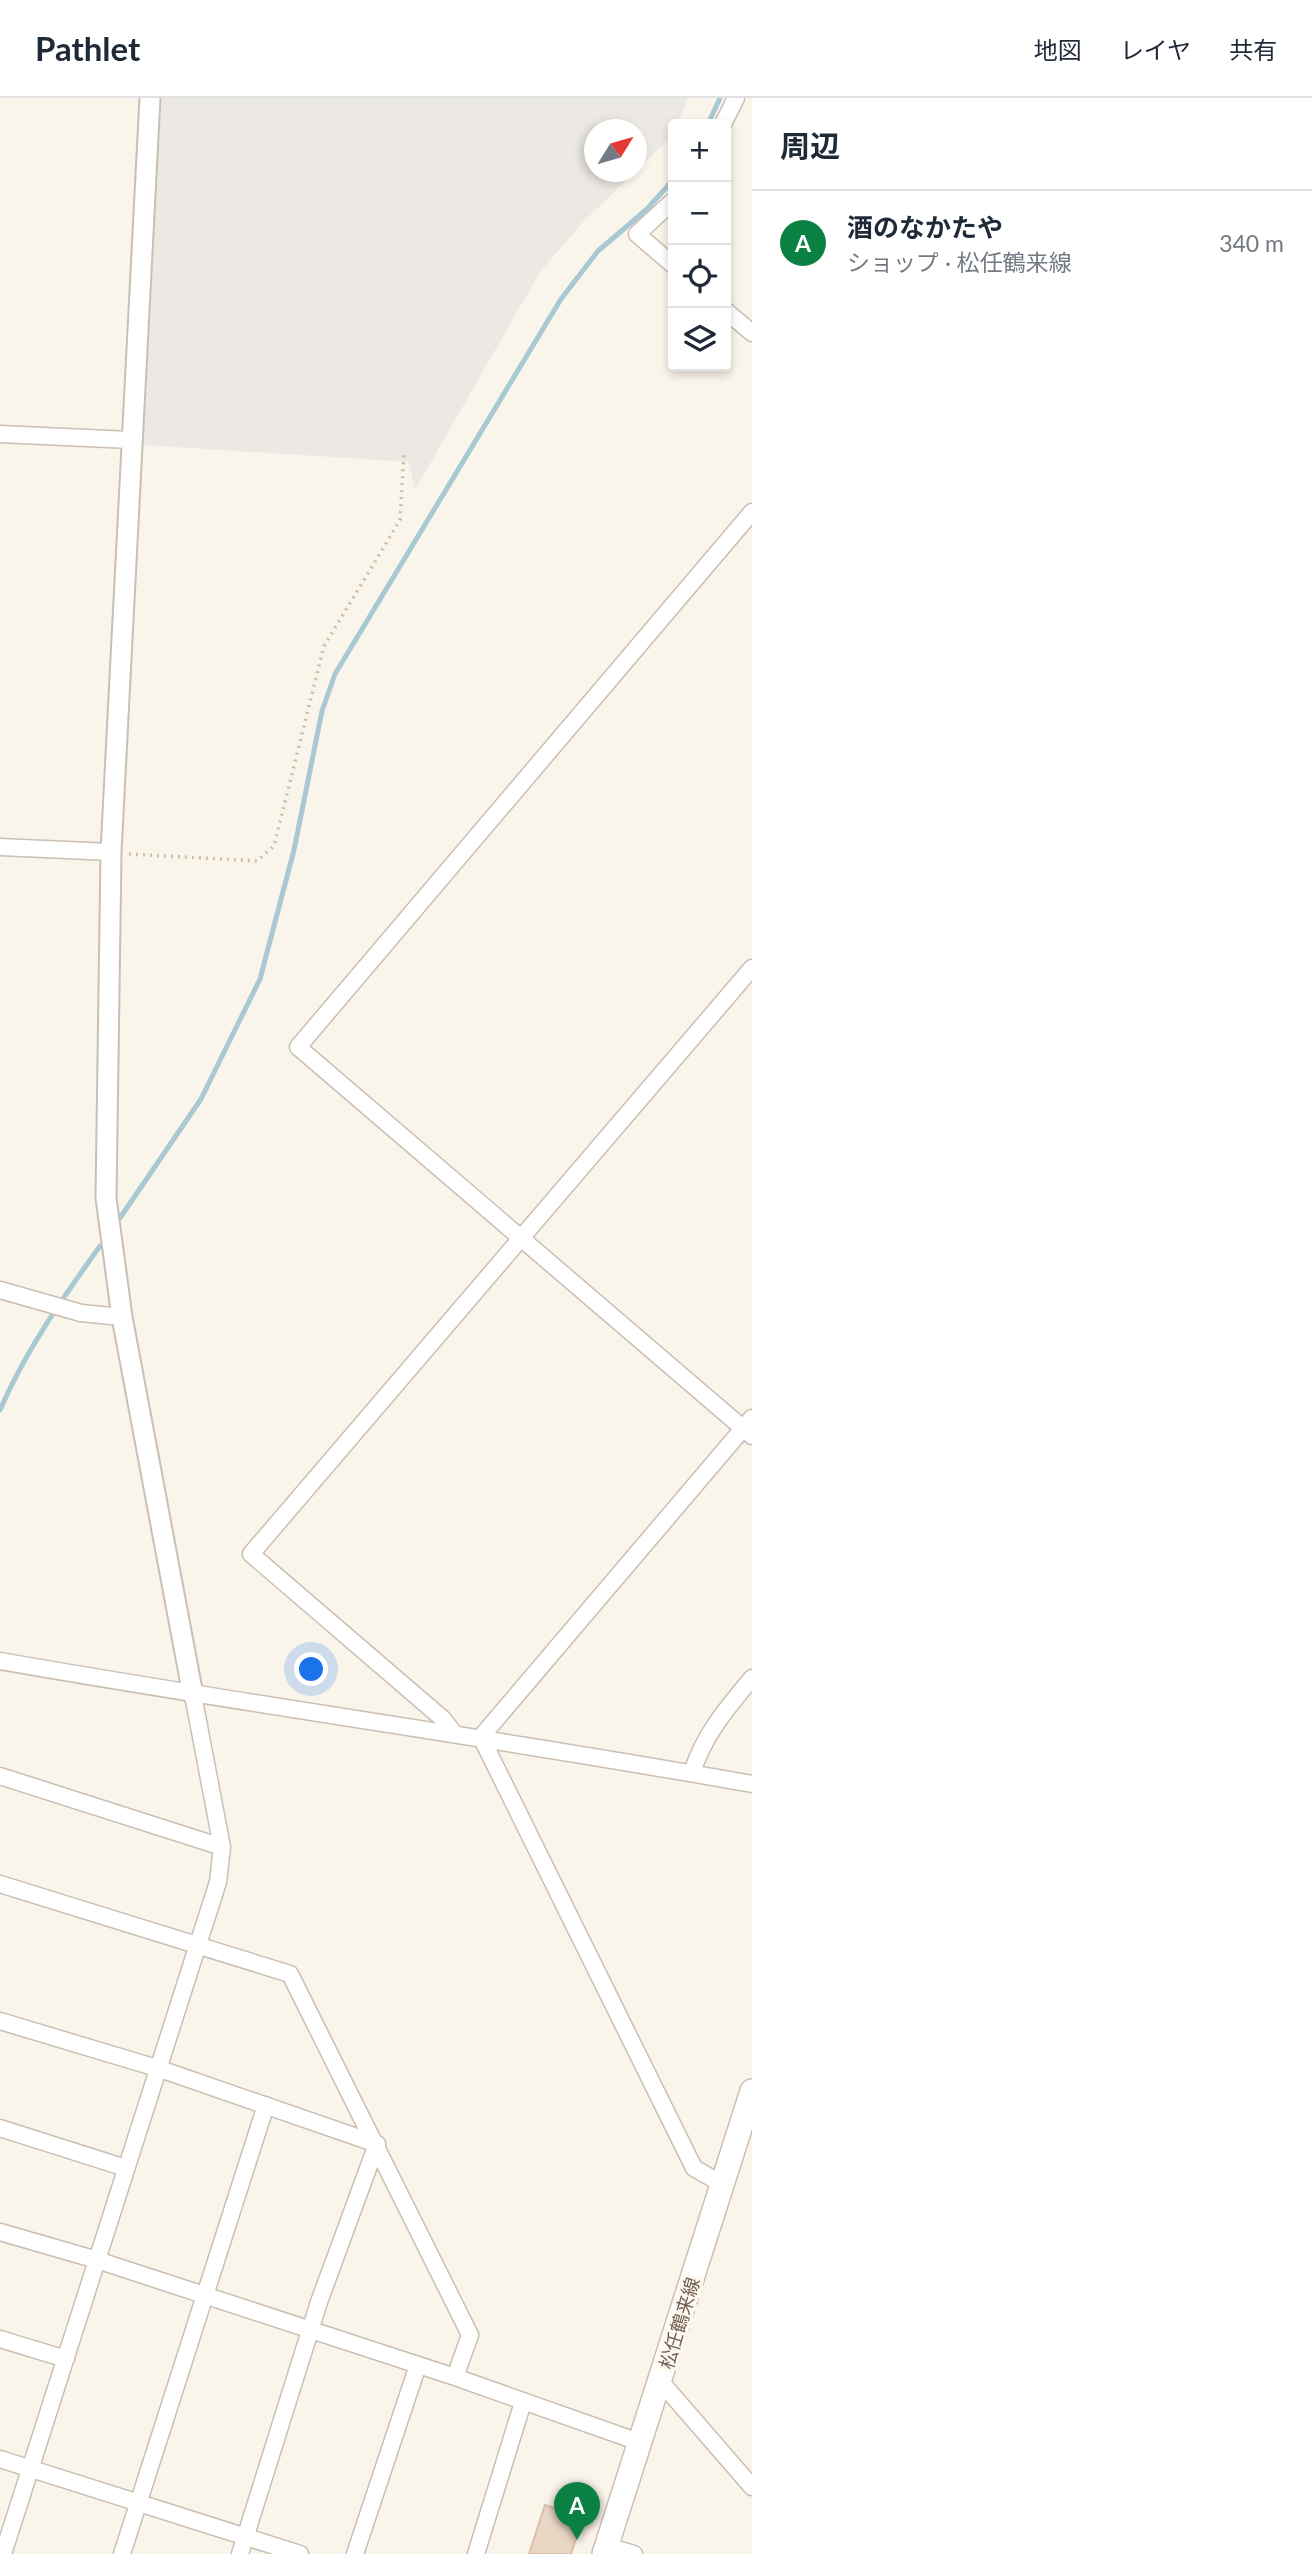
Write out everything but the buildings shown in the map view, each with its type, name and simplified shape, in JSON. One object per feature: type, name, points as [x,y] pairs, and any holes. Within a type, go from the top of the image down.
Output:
[{"type":"main road","name":"松任鶴来線","points":[[606,2550],[722,2184],[749,2126],[752,2091]]},
{"type":"street","points":[[3,2554],[199,1946],[218,1882],[222,1847],[122,1317],[106,1198],[111,852],[130,440],[150,98]]},
{"type":"street","points":[[726,119],[736,98]]},
{"type":"street","points":[[668,206],[637,234],[668,261]]},
{"type":"street","points":[[731,315],[752,333]]},
{"type":"street","points":[[0,434],[130,440]]},
{"type":"street","points":[[481,1737],[749,1428],[521,1241],[298,1047],[752,512]]},
{"type":"street","points":[[0,847],[111,852]]},
{"type":"street","points":[[454,1733],[443,1718],[250,1554],[521,1241],[752,968]]},
{"type":"street","points":[[0,1290],[66,1309],[122,1317]]},
{"type":"street","points":[[0,1661],[193,1695],[481,1737],[752,1784]]},
{"type":"street","points":[[692,1773],[698,1752],[721,1714],[752,1678]]},
{"type":"street","points":[[481,1737],[694,2168],[722,2184]]},
{"type":"street","points":[[0,1776],[222,1847]]},
{"type":"street","points":[[0,1884],[290,1975],[377,2144],[470,2336],[456,2377]]},
{"type":"street","points":[[0,2021],[160,2069],[377,2144]]},
{"type":"street","points":[[122,2554],[266,2105]]},
{"type":"street","points":[[0,2128],[126,2168]]},
{"type":"street","points":[[240,2554],[310,2330],[377,2144]]},
{"type":"street","points":[[0,2232],[97,2260],[456,2377],[639,2442]]},
{"type":"street","points":[[0,2339],[66,2359]]},
{"type":"street","points":[[355,2554],[418,2365]]},
{"type":"street","points":[[661,2382],[752,2487]]},
{"type":"street","points":[[476,2554],[523,2402]]},
{"type":"street","points":[[0,2459],[300,2554]]},
{"type":"street","points":[[606,2550],[634,2554]]},
{"type":"path","points":[[111,852],[257,861],[274,846],[324,646],[400,520],[404,453]]},
{"type":"shaded area","points":[[158,98],[689,98],[678,119],[668,119],[668,140],[647,160],[647,119],[584,119],[584,182],[625,182],[583,222],[540,272],[415,490],[409,462],[143,445]]},
{"type":"waterway","points":[[710,119],[720,98]]},
{"type":"waterway","points":[[120,1218],[201,1099],[260,979],[294,850],[322,711],[335,674],[561,299],[598,251],[647,209],[671,182]]},
{"type":"waterway","points":[[0,1410],[33,1346],[100,1246]]},
{"type":"place","name":"酒のなかたや","points":[[577,2540]]}]
